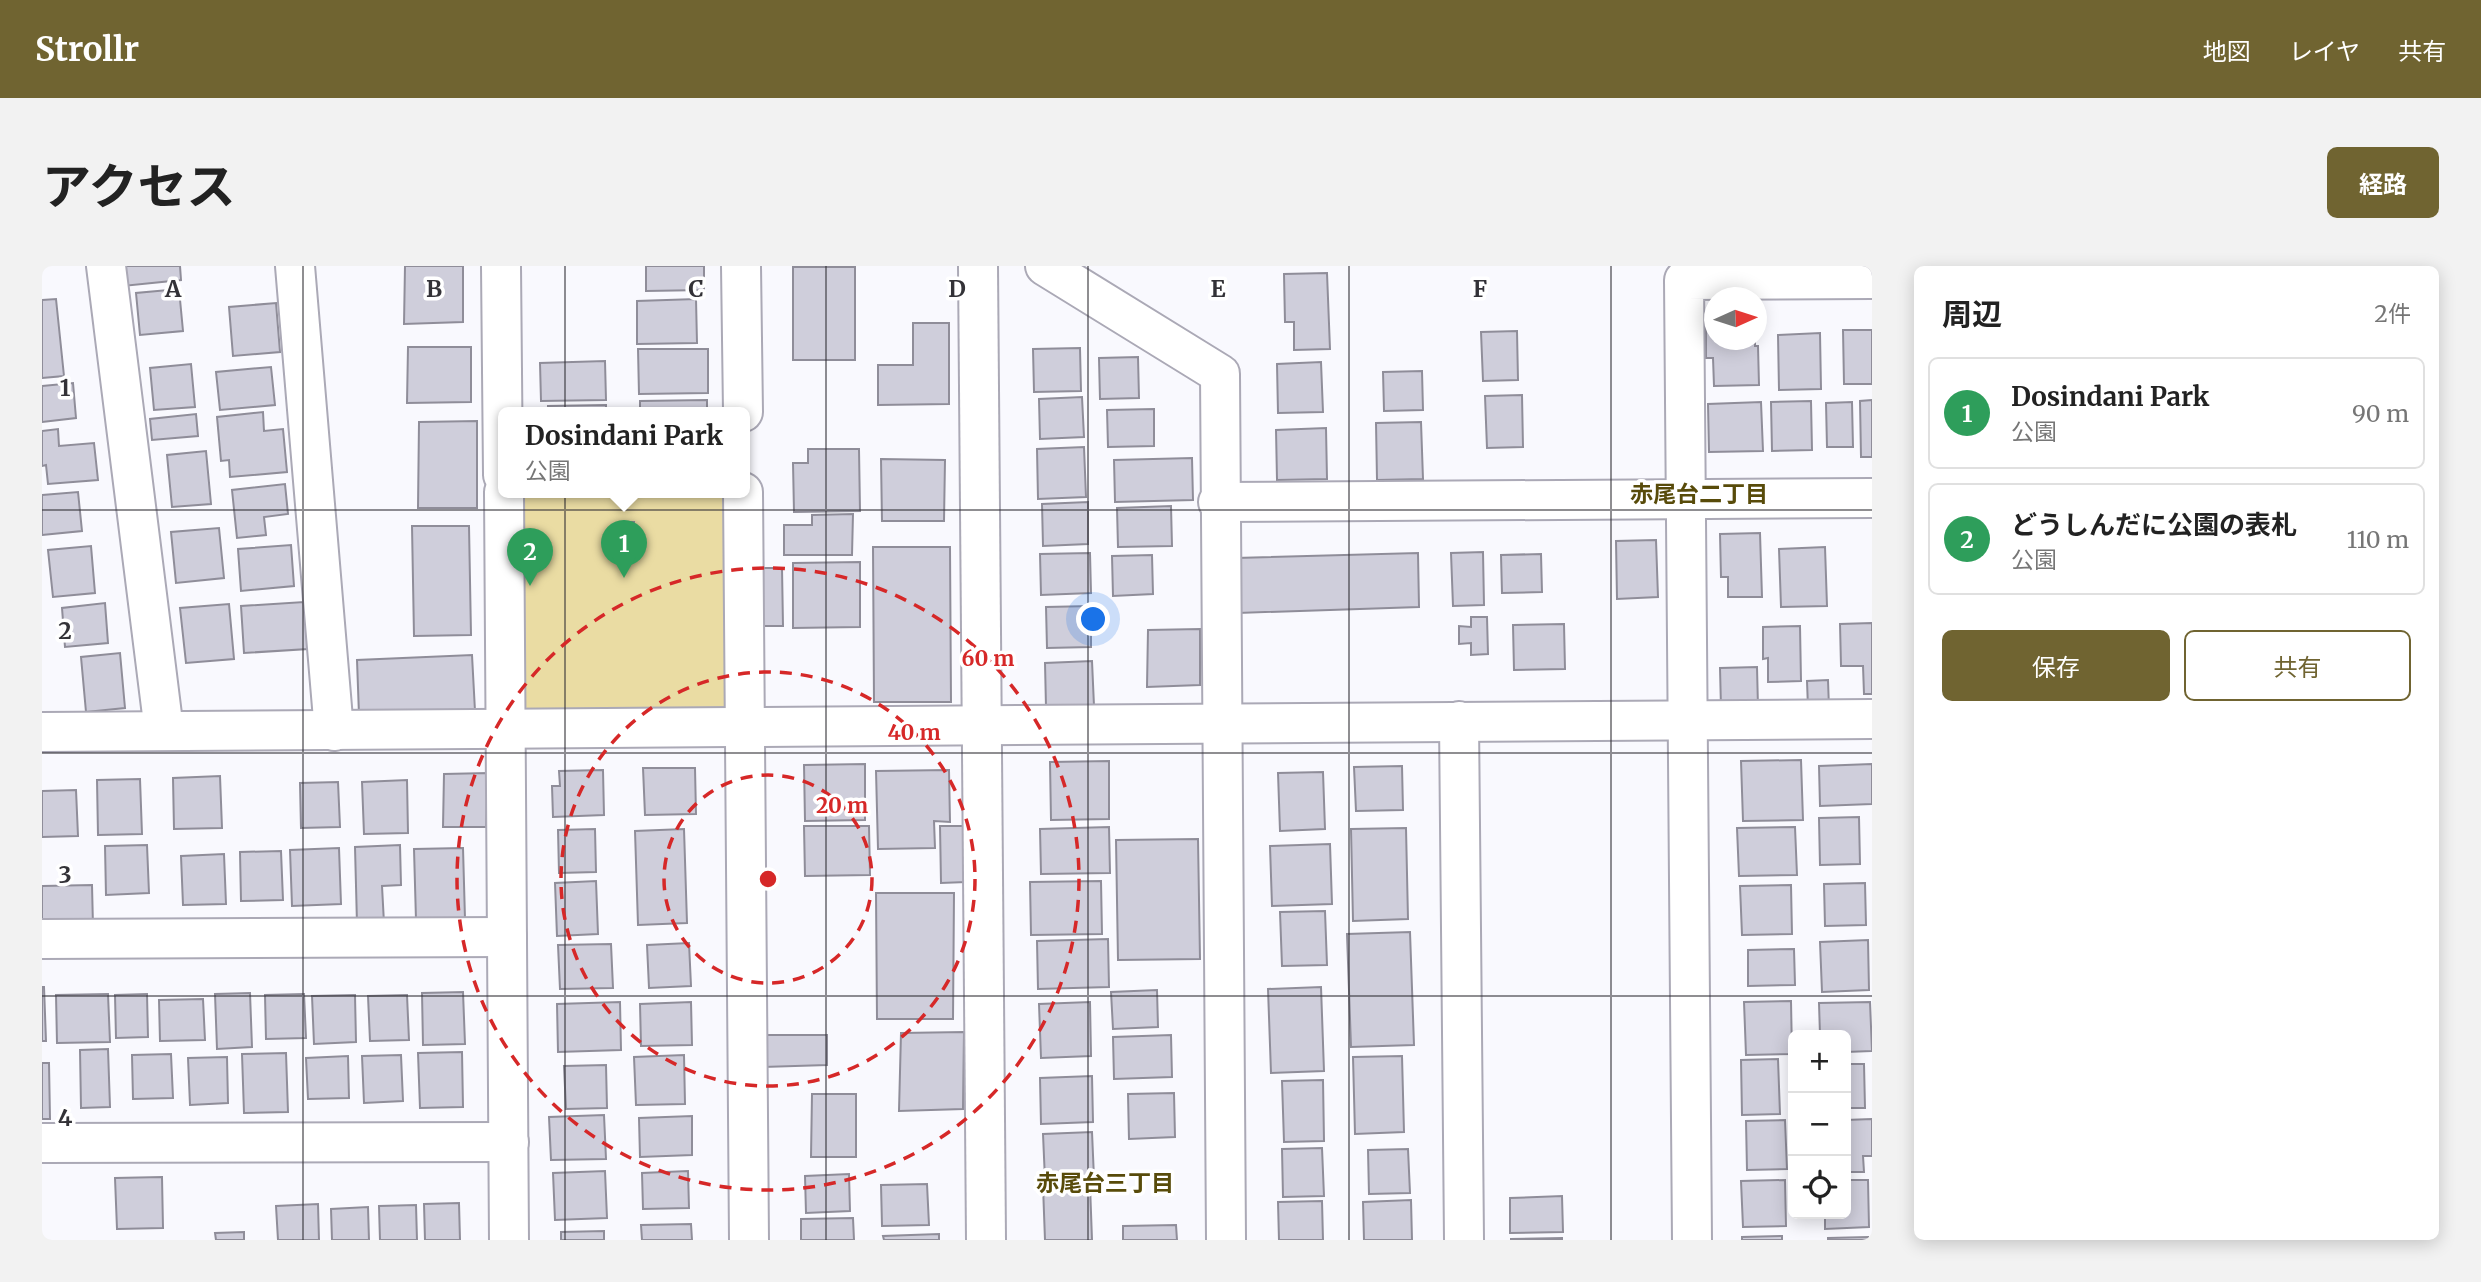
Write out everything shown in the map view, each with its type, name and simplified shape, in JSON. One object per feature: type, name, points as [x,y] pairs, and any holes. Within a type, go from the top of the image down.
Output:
[{"type":"street","points":[[106,266],[164,731]]},
{"type":"street","points":[[295,266],[334,731]]},
{"type":"street","points":[[501,266],[502,407]]},
{"type":"street","points":[[741,266],[743,407]]},
{"type":"street","points":[[978,266],[986,1240]]},
{"type":"street","points":[[1045,266],[1220,374],[1218,502],[1226,1240]]},
{"type":"street","points":[[1692,1240],[1684,280],[1872,279]]},
{"type":"street","points":[[504,498],[509,1240]]},
{"type":"street","points":[[743,498],[749,1240]]},
{"type":"street","points":[[1218,502],[1872,498]]},
{"type":"street","points":[[42,732],[1872,719]]},
{"type":"street","points":[[1459,721],[1464,1240]]},
{"type":"street","points":[[42,939],[507,937]]},
{"type":"street","points":[[42,1143],[509,1142]]},
{"type":"shaded area","points":[[519,498],[726,498],[730,700],[719,711],[530,713],[521,700]]},
{"type":"building","points":[[121,266],[180,266],[181,280],[123,286]]},
{"type":"building","points":[[405,266],[463,266],[463,322],[404,324]]},
{"type":"building","points":[[646,266],[704,266],[704,290],[646,291]]},
{"type":"building","points":[[793,267],[855,267],[855,360],[793,360]]},
{"type":"building","points":[[1327,273],[1330,349],[1294,350],[1294,322],[1285,322],[1284,274]]},
{"type":"building","points":[[179,289],[183,331],[140,335],[136,293]]},
{"type":"building","points":[[56,299],[64,376],[42,378],[42,300]]},
{"type":"building","points":[[696,299],[697,343],[637,344],[637,301]]},
{"type":"building","points":[[276,303],[280,352],[233,356],[229,307]]},
{"type":"building","points":[[913,323],[949,323],[949,404],[878,405],[878,365],[913,365]]},
{"type":"building","points":[[1843,330],[1872,330],[1872,384],[1844,384]]},
{"type":"building","points":[[1517,331],[1518,380],[1483,381],[1481,332]]},
{"type":"building","points":[[1820,333],[1821,389],[1779,390],[1778,335]]},
{"type":"building","points":[[408,347],[471,347],[471,402],[407,403]]},
{"type":"building","points":[[1080,348],[1081,391],[1034,392],[1033,349]]},
{"type":"building","points":[[638,349],[708,349],[708,393],[639,394]]},
{"type":"building","points":[[1706,350],[1758,350],[1759,385],[1714,386],[1713,358],[1706,358]]},
{"type":"building","points":[[1138,357],[1139,398],[1100,399],[1099,358]]},
{"type":"building","points":[[605,361],[606,400],[541,401],[540,363]]},
{"type":"building","points":[[1321,362],[1323,412],[1278,413],[1277,364]]},
{"type":"building","points":[[191,364],[195,407],[154,410],[150,368]]},
{"type":"building","points":[[271,367],[275,405],[220,410],[216,372]]},
{"type":"building","points":[[1422,371],[1423,410],[1384,411],[1383,372]]},
{"type":"building","points":[[73,383],[76,418],[42,422],[42,386]]},
{"type":"building","points":[[1522,395],[1523,447],[1487,448],[1485,396]]},
{"type":"building","points":[[1082,397],[1084,437],[1040,439],[1039,399]]},
{"type":"building","points":[[707,400],[707,407],[640,407],[640,401]]},
{"type":"building","points":[[1872,400],[1872,457],[1861,457],[1860,401]]},
{"type":"building","points":[[1811,401],[1812,450],[1772,451],[1771,402]]},
{"type":"building","points":[[1761,402],[1763,451],[1709,452],[1708,404]]},
{"type":"building","points":[[1852,402],[1853,447],[1827,447],[1826,403]]},
{"type":"building","points":[[606,405],[606,407],[548,407]]},
{"type":"building","points":[[1154,409],[1154,446],[1108,447],[1107,410]]},
{"type":"building","points":[[263,412],[264,431],[283,429],[287,472],[230,477],[229,460],[221,461],[217,417]]},
{"type":"building","points":[[196,414],[198,436],[152,440],[150,419]]},
{"type":"building","points":[[477,421],[477,508],[418,508],[419,422]]},
{"type":"building","points":[[1421,422],[1423,479],[1377,480],[1376,423]]},
{"type":"building","points":[[1326,428],[1327,479],[1277,480],[1276,430]]},
{"type":"building","points":[[58,429],[59,446],[94,443],[98,480],[48,484],[46,465],[42,466],[42,431]]},
{"type":"building","points":[[1084,447],[1086,497],[1038,499],[1037,449]]},
{"type":"building","points":[[808,449],[859,449],[860,511],[794,512],[793,463],[808,463]]},
{"type":"building","points":[[206,451],[211,504],[172,507],[167,455]]},
{"type":"building","points":[[1192,458],[1193,500],[1115,502],[1114,460]]},
{"type":"building","points":[[881,459],[945,460],[944,521],[882,521]]},
{"type":"building","points":[[285,484],[288,514],[264,517],[266,535],[237,538],[232,490]]},
{"type":"building","points":[[78,492],[82,531],[42,535],[42,495]]},
{"type":"building","points":[[1088,502],[1088,544],[1043,546],[1042,504]]},
{"type":"building","points":[[1171,506],[1172,546],[1118,547],[1117,508]]},
{"type":"building","points":[[853,514],[852,555],[784,555],[784,525],[812,525],[812,515]]},
{"type":"building","points":[[623,522],[634,522],[633,534],[623,535]]},
{"type":"building","points":[[412,526],[469,526],[471,635],[414,636]]},
{"type":"building","points":[[219,528],[224,578],[176,583],[171,532]]},
{"type":"building","points":[[1760,533],[1762,597],[1728,597],[1728,577],[1721,577],[1720,534]]},
{"type":"building","points":[[1656,540],[1658,597],[1617,599],[1616,541]]},
{"type":"building","points":[[291,545],[294,586],[241,591],[238,549]]},
{"type":"building","points":[[91,546],[95,593],[53,597],[48,550]]},
{"type":"building","points":[[873,547],[950,547],[951,702],[874,702]]},
{"type":"building","points":[[1825,547],[1827,606],[1781,607],[1779,549]]},
{"type":"building","points":[[1483,552],[1484,605],[1453,606],[1451,553]]},
{"type":"building","points":[[1090,553],[1091,593],[1041,595],[1040,554]]},
{"type":"building","points":[[1418,553],[1419,607],[1238,613],[1236,558]]},
{"type":"building","points":[[1541,554],[1542,592],[1502,593],[1501,555]]},
{"type":"building","points":[[1152,555],[1153,594],[1113,596],[1112,556]]},
{"type":"building","points":[[860,562],[860,627],[793,628],[793,563]]},
{"type":"building","points":[[757,568],[782,568],[783,626],[758,626]]},
{"type":"building","points":[[304,602],[308,649],[244,653],[241,606]]},
{"type":"building","points":[[105,603],[108,643],[65,647],[62,608]]},
{"type":"building","points":[[229,604],[234,659],[186,663],[180,608]]},
{"type":"building","points":[[1091,606],[1091,647],[1047,648],[1046,607]]},
{"type":"building","points":[[1471,617],[1487,617],[1488,654],[1471,655],[1471,643],[1459,644],[1459,626],[1471,627]]},
{"type":"building","points":[[1872,623],[1872,694],[1864,694],[1863,666],[1841,666],[1840,624]]},
{"type":"building","points":[[1564,624],[1565,669],[1514,670],[1513,625]]},
{"type":"building","points":[[1800,626],[1801,681],[1768,682],[1768,658],[1763,659],[1763,627]]},
{"type":"building","points":[[1200,629],[1200,685],[1147,687],[1148,630]]},
{"type":"building","points":[[120,653],[125,708],[86,712],[81,657]]},
{"type":"building","points":[[472,655],[475,711],[359,715],[357,660]]},
{"type":"building","points":[[1092,661],[1094,706],[1046,707],[1045,663]]},
{"type":"building","points":[[1757,667],[1758,707],[1721,708],[1720,668]]},
{"type":"building","points":[[1828,680],[1829,708],[1808,708],[1807,681]]},
{"type":"building","points":[[1801,760],[1803,820],[1743,821],[1741,761]]},
{"type":"building","points":[[1109,761],[1109,819],[1051,820],[1050,762]]},
{"type":"building","points":[[865,764],[865,820],[805,821],[804,765]]},
{"type":"building","points":[[1872,764],[1872,804],[1820,806],[1819,766]]},
{"type":"building","points":[[1402,766],[1403,810],[1356,811],[1354,767]]},
{"type":"building","points":[[643,768],[695,768],[696,814],[645,815]]},
{"type":"building","points":[[603,770],[604,815],[553,817],[552,786],[560,786],[559,771]]},
{"type":"building","points":[[949,770],[950,822],[934,821],[935,848],[878,849],[876,771]]},
{"type":"building","points":[[1323,772],[1325,829],[1280,831],[1278,773]]},
{"type":"building","points":[[488,773],[486,827],[443,827],[444,774]]},
{"type":"building","points":[[220,776],[222,828],[174,829],[173,778]]},
{"type":"building","points":[[140,779],[142,834],[98,835],[97,780]]},
{"type":"building","points":[[407,780],[408,833],[364,834],[362,782]]},
{"type":"building","points":[[338,782],[340,827],[301,828],[300,783]]},
{"type":"building","points":[[76,790],[78,836],[42,837],[42,791]]},
{"type":"building","points":[[1859,817],[1860,864],[1820,865],[1819,818]]},
{"type":"building","points":[[804,826],[869,826],[870,875],[805,876]]},
{"type":"building","points":[[940,826],[965,826],[966,882],[941,883]]},
{"type":"building","points":[[1109,827],[1110,873],[1041,874],[1040,829]]},
{"type":"building","points":[[1795,827],[1797,875],[1739,876],[1737,828]]},
{"type":"building","points":[[1406,828],[1408,919],[1353,921],[1351,829]]},
{"type":"building","points":[[595,829],[596,872],[559,873],[558,830]]},
{"type":"building","points":[[684,829],[687,923],[638,925],[635,831]]},
{"type":"building","points":[[1198,839],[1200,959],[1118,960],[1116,840]]},
{"type":"building","points":[[1330,844],[1332,904],[1272,906],[1270,846]]},
{"type":"building","points":[[147,845],[149,893],[106,895],[105,846]]},
{"type":"building","points":[[400,845],[401,885],[382,886],[384,923],[357,924],[355,847]]},
{"type":"building","points":[[339,848],[341,904],[292,906],[290,850]]},
{"type":"building","points":[[463,848],[465,919],[416,920],[414,849]]},
{"type":"building","points":[[281,851],[283,900],[241,901],[240,852]]},
{"type":"building","points":[[224,854],[226,904],[183,905],[181,856]]},
{"type":"building","points":[[596,881],[598,934],[557,936],[555,883]]},
{"type":"building","points":[[1101,881],[1102,934],[1031,935],[1030,882]]},
{"type":"building","points":[[1865,883],[1866,925],[1825,926],[1824,884]]},
{"type":"building","points":[[92,885],[93,926],[42,928],[42,886]]},
{"type":"building","points":[[1791,885],[1792,934],[1742,935],[1740,886]]},
{"type":"building","points":[[876,893],[954,893],[953,1019],[877,1019]]},
{"type":"building","points":[[1325,911],[1327,965],[1282,966],[1280,912]]},
{"type":"building","points":[[1410,932],[1414,1045],[1351,1047],[1347,934]]},
{"type":"building","points":[[1108,939],[1109,987],[1038,989],[1037,941]]},
{"type":"building","points":[[1868,940],[1869,990],[1822,992],[1820,942]]},
{"type":"building","points":[[689,943],[691,986],[649,988],[647,945]]},
{"type":"building","points":[[611,944],[613,988],[560,989],[558,945]]},
{"type":"building","points":[[1794,949],[1795,985],[1748,986],[1748,950]]},
{"type":"building","points":[[44,987],[46,1041],[42,1041]]},
{"type":"building","points":[[1321,987],[1324,1071],[1271,1073],[1268,989]]},
{"type":"building","points":[[1157,990],[1158,1027],[1113,1029],[1111,992]]},
{"type":"building","points":[[463,992],[465,1044],[423,1045],[422,993]]},
{"type":"building","points":[[250,993],[252,1047],[217,1049],[215,994]]},
{"type":"building","points":[[108,994],[110,1042],[57,1043],[56,995]]},
{"type":"building","points":[[147,994],[148,1037],[116,1038],[115,995]]},
{"type":"building","points":[[304,994],[306,1038],[266,1039],[265,995]]},
{"type":"building","points":[[355,995],[356,1042],[314,1044],[312,996]]},
{"type":"building","points":[[407,995],[409,1040],[370,1041],[368,996]]},
{"type":"building","points":[[203,999],[205,1040],[160,1041],[159,1000]]},
{"type":"building","points":[[1791,1001],[1792,1030],[1788,1030],[1788,1054],[1746,1055],[1744,1002]]},
{"type":"building","points":[[620,1002],[621,1050],[558,1052],[557,1004]]},
{"type":"building","points":[[691,1002],[692,1045],[641,1046],[640,1004]]},
{"type":"building","points":[[1090,1002],[1091,1056],[1041,1058],[1039,1004]]},
{"type":"building","points":[[1870,1002],[1872,1051],[1851,1052],[1851,1030],[1820,1030],[1819,1003]]},
{"type":"building","points":[[964,1032],[963,1109],[899,1111],[901,1033]]},
{"type":"building","points":[[762,1035],[827,1035],[827,1065],[763,1067]]},
{"type":"building","points":[[1171,1035],[1172,1077],[1114,1079],[1113,1037]]},
{"type":"building","points":[[108,1049],[110,1107],[81,1108],[80,1050]]},
{"type":"building","points":[[462,1052],[463,1107],[420,1108],[418,1053]]},
{"type":"building","points":[[286,1053],[288,1112],[244,1113],[242,1054]]},
{"type":"building","points":[[171,1054],[173,1098],[133,1099],[132,1055]]},
{"type":"building","points":[[401,1055],[403,1101],[364,1103],[362,1056]]},
{"type":"building","points":[[684,1055],[685,1104],[636,1105],[634,1057]]},
{"type":"building","points":[[348,1056],[349,1098],[308,1099],[306,1058]]},
{"type":"building","points":[[1402,1056],[1404,1132],[1355,1134],[1353,1057]]},
{"type":"building","points":[[227,1057],[228,1103],[190,1105],[188,1058]]},
{"type":"building","points":[[1778,1059],[1780,1114],[1742,1115],[1741,1060]]},
{"type":"building","points":[[42,1063],[49,1063],[50,1119],[42,1119]]},
{"type":"building","points":[[1851,1064],[1864,1064],[1865,1108],[1851,1108]]},
{"type":"building","points":[[606,1065],[607,1108],[566,1109],[564,1066]]},
{"type":"building","points":[[1092,1076],[1093,1122],[1041,1124],[1040,1078]]},
{"type":"building","points":[[1323,1080],[1324,1141],[1284,1142],[1282,1081]]},
{"type":"building","points":[[1174,1093],[1175,1137],[1129,1139],[1128,1094]]},
{"type":"building","points":[[812,1094],[856,1094],[856,1157],[811,1157]]},
{"type":"building","points":[[604,1115],[606,1159],[551,1160],[549,1117]]},
{"type":"building","points":[[692,1116],[692,1155],[640,1157],[639,1118]]},
{"type":"building","points":[[1872,1119],[1872,1156],[1863,1156],[1864,1172],[1851,1172],[1851,1120]]},
{"type":"building","points":[[1785,1120],[1787,1169],[1747,1170],[1746,1121]]},
{"type":"building","points":[[1092,1132],[1094,1178],[1045,1180],[1043,1134]]},
{"type":"building","points":[[1322,1148],[1324,1196],[1283,1197],[1282,1149]]},
{"type":"building","points":[[1408,1149],[1410,1193],[1369,1194],[1368,1150]]},
{"type":"building","points":[[605,1171],[607,1218],[555,1220],[553,1173]]},
{"type":"building","points":[[688,1171],[689,1208],[643,1209],[642,1173]]},
{"type":"building","points":[[849,1174],[850,1211],[806,1213],[805,1176]]},
{"type":"building","points":[[162,1177],[163,1228],[117,1229],[115,1178]]},
{"type":"building","points":[[1785,1180],[1786,1226],[1743,1227],[1741,1181]]},
{"type":"building","points":[[1851,1180],[1868,1180],[1869,1227],[1825,1229],[1825,1219],[1851,1219]]},
{"type":"building","points":[[927,1184],[929,1225],[882,1226],[881,1185]]},
{"type":"building","points":[[1090,1185],[1092,1240],[1045,1240],[1043,1186]]},
{"type":"building","points":[[1562,1196],[1563,1232],[1510,1233],[1510,1198]]},
{"type":"building","points":[[1411,1200],[1412,1240],[1364,1240],[1363,1202]]},
{"type":"building","points":[[1322,1201],[1323,1240],[1279,1240],[1278,1202]]},
{"type":"building","points":[[459,1203],[460,1240],[425,1240],[424,1204]]},
{"type":"building","points":[[318,1204],[319,1240],[278,1240],[276,1206]]},
{"type":"building","points":[[416,1205],[417,1240],[380,1240],[379,1206]]},
{"type":"building","points":[[368,1207],[369,1240],[332,1240],[331,1209]]},
{"type":"building","points":[[853,1218],[854,1240],[801,1240],[801,1219]]},
{"type":"building","points":[[691,1224],[692,1240],[642,1240],[641,1225]]},
{"type":"building","points":[[1176,1225],[1177,1240],[1123,1240],[1123,1226]]},
{"type":"building","points":[[604,1231],[604,1240],[561,1240],[561,1232]]},
{"type":"building","points":[[244,1232],[244,1240],[216,1240],[215,1233]]},
{"type":"building","points":[[939,1234],[939,1240],[884,1240],[883,1236]]},
{"type":"building","points":[[1782,1236],[1782,1240],[1742,1240],[1742,1237]]},
{"type":"building","points":[[1868,1237],[1868,1240],[1828,1240],[1828,1238]]},
{"type":"building","points":[[1511,1239],[1562,1240],[1511,1240]]},
{"type":"place","name":"Dosindani Park","points":[[624,578]]},
{"type":"place","name":"どうしんだに公園の表札","points":[[530,586]]},
{"type":"district","name":"赤尾台二丁目","points":[[1699,494]]},
{"type":"district","name":"赤尾台三丁目","points":[[1105,1183]]}]
